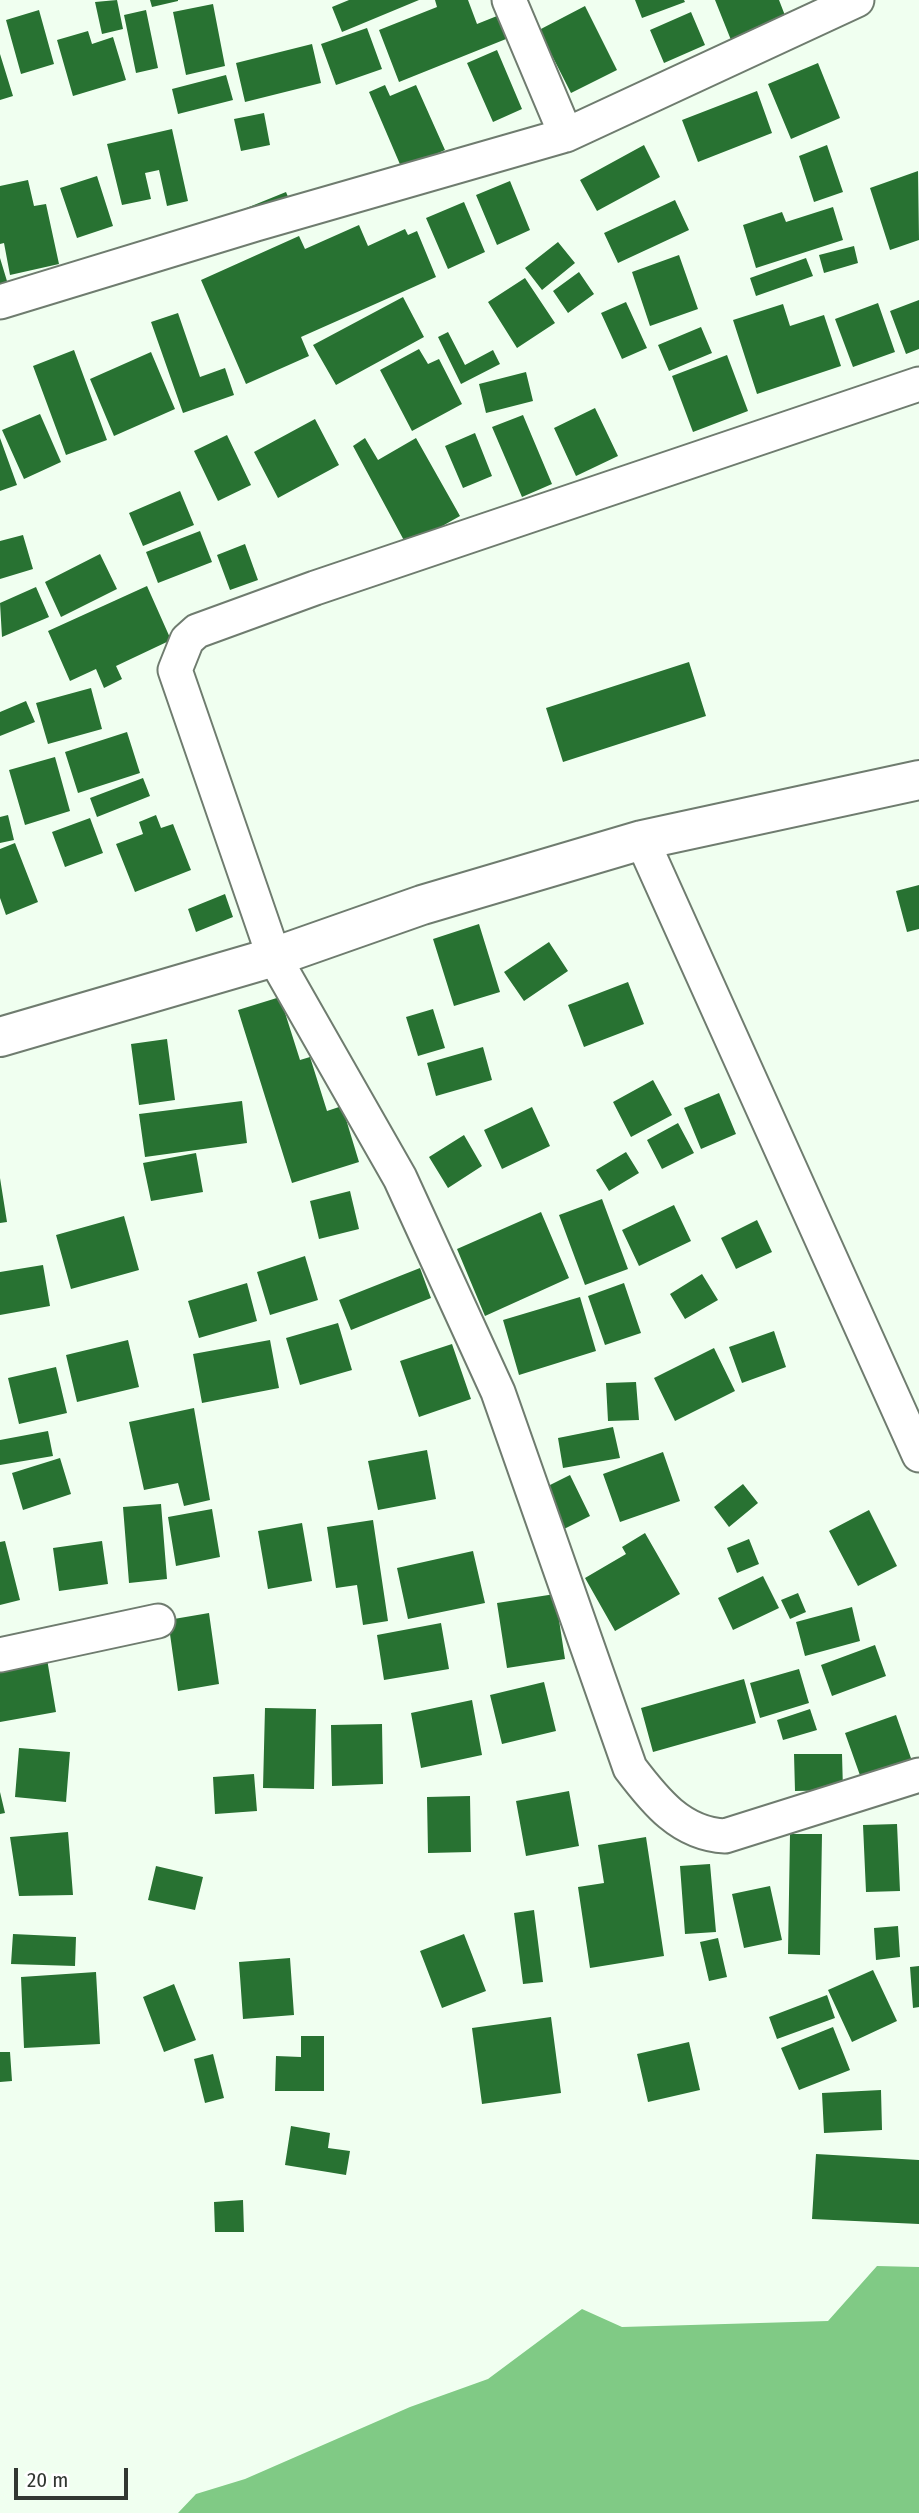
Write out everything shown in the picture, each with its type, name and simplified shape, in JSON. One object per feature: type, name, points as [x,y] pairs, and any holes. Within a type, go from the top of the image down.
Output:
[{"type":"main road","points":[[0,1037],[274,957],[422,905],[642,840],[919,780]]},
{"type":"street","points":[[509,0],[566,135]]},
{"type":"street","points":[[0,302],[256,224],[566,135],[857,0]]},
{"type":"street","points":[[919,384],[315,588],[197,631],[187,640],[175,670],[274,957],[400,1178],[498,1392],[630,1768],[658,1805],[693,1829],[725,1836],[919,1775]]},
{"type":"street","points":[[642,840],[919,1455]]},
{"type":"street","points":[[0,1655],[158,1621]]},
{"type":"shaded area","points":[[877,2266],[919,2267],[919,2513],[178,2513],[196,2494],[245,2479],[410,2407],[488,2379],[582,2309],[622,2327],[828,2321]]},
{"type":"building","points":[[117,0],[123,29],[102,34],[95,2]]},
{"type":"building","points":[[150,0],[178,0],[178,1],[152,7]]},
{"type":"building","points":[[349,0],[419,0],[342,32],[332,7]]},
{"type":"building","points":[[435,0],[468,0],[477,24],[502,14],[511,37],[399,82],[379,30],[437,7]]},
{"type":"building","points":[[635,0],[684,0],[685,2],[642,18]]},
{"type":"building","points":[[715,0],[779,0],[786,18],[731,40]]},
{"type":"building","points":[[213,4],[225,66],[186,75],[173,12]]},
{"type":"building","points":[[585,6],[617,70],[571,93],[539,30]]},
{"type":"building","points":[[39,10],[54,64],[21,74],[6,20]]},
{"type":"building","points":[[146,10],[158,68],[136,73],[124,15]]},
{"type":"building","points":[[691,12],[705,45],[664,63],[650,30]]},
{"type":"building","points":[[367,28],[382,69],[336,85],[321,44]]},
{"type":"building","points":[[88,31],[92,44],[113,37],[126,80],[73,96],[57,40]]},
{"type":"building","points":[[312,44],[321,83],[245,102],[236,63]]},
{"type":"building","points":[[497,50],[522,109],[493,122],[467,63]]},
{"type":"building","points":[[0,54],[13,96],[0,100]]},
{"type":"building","points":[[818,63],[840,118],[791,139],[768,84]]},
{"type":"building","points":[[226,75],[233,100],[178,114],[172,89]]},
{"type":"building","points":[[385,85],[390,96],[416,85],[445,150],[402,169],[369,92]]},
{"type":"building","points":[[757,91],[772,133],[698,162],[682,120]]},
{"type":"building","points":[[264,113],[270,145],[241,151],[234,119]]},
{"type":"building","points":[[172,129],[188,201],[167,206],[159,170],[145,173],[151,199],[122,205],[107,144]]},
{"type":"building","points":[[644,145],[660,177],[597,211],[580,180]]},
{"type":"building","points":[[827,145],[843,192],[814,202],[799,156]]},
{"type":"building","points":[[918,171],[919,240],[890,250],[870,188]]},
{"type":"building","points":[[97,176],[113,226],[77,238],[60,188]]},
{"type":"building","points":[[28,180],[34,206],[46,204],[59,264],[10,275],[4,243],[0,244],[0,186]]},
{"type":"building","points":[[510,181],[530,230],[497,245],[476,195]]},
{"type":"building","points":[[286,192],[294,211],[252,228],[244,209]]},
{"type":"building","points":[[675,200],[689,230],[618,263],[604,233]]},
{"type":"building","points":[[464,202],[485,252],[448,269],[426,218]]},
{"type":"building","points":[[833,207],[843,240],[756,268],[743,225],[782,212],[786,222]]},
{"type":"building","points":[[359,225],[368,246],[405,229],[408,235],[417,231],[436,277],[301,337],[309,356],[246,384],[201,280],[299,236],[305,249]]},
{"type":"building","points":[[558,242],[575,263],[542,290],[525,268]]},
{"type":"building","points":[[854,246],[858,263],[824,273],[819,255]]},
{"type":"building","points":[[679,255],[698,309],[650,326],[632,272]]},
{"type":"building","points":[[0,258],[10,291],[0,293]]},
{"type":"building","points":[[806,258],[813,276],[756,296],[750,278]]},
{"type":"building","points":[[579,272],[594,294],[568,313],[553,291]]},
{"type":"building","points":[[525,278],[555,323],[517,348],[488,302]]},
{"type":"building","points":[[403,297],[424,337],[336,385],[313,345]]},
{"type":"building","points":[[919,300],[919,349],[906,354],[890,311]]},
{"type":"building","points":[[626,302],[647,348],[622,359],[601,313]]},
{"type":"building","points":[[878,303],[895,352],[853,367],[835,319]]},
{"type":"building","points":[[783,304],[790,326],[824,315],[841,366],[757,394],[733,320]]},
{"type":"building","points":[[178,313],[200,377],[225,368],[234,395],[183,413],[151,322]]},
{"type":"building","points":[[701,327],[712,353],[669,371],[658,345]]},
{"type":"building","points":[[448,332],[465,365],[493,350],[500,364],[461,384],[438,337]]},
{"type":"building","points":[[419,349],[428,364],[439,359],[462,404],[412,431],[380,370]]},
{"type":"building","points":[[74,350],[107,440],[66,455],[33,366]]},
{"type":"building","points":[[151,352],[175,409],[114,436],[90,379]]},
{"type":"building","points":[[727,355],[748,411],[693,432],[672,376]]},
{"type":"building","points":[[526,372],[533,401],[486,413],[479,384]]},
{"type":"building","points":[[595,408],[618,456],[576,476],[554,428]]},
{"type":"building","points":[[40,414],[61,462],[24,479],[2,430]]},
{"type":"building","points":[[523,415],[552,484],[522,497],[492,427]]},
{"type":"building","points":[[315,419],[339,465],[278,498],[254,452]]},
{"type":"building","points":[[475,433],[492,476],[463,488],[445,446]]},
{"type":"building","points":[[227,435],[251,485],[218,501],[194,451]]},
{"type":"building","points":[[0,438],[17,485],[0,491]]},
{"type":"building","points":[[365,438],[378,460],[416,438],[460,516],[407,546],[353,446]]},
{"type":"building","points":[[180,491],[194,525],[143,546],[129,513]]},
{"type":"building","points":[[200,531],[212,562],[158,583],[146,552]]},
{"type":"building","points":[[23,535],[33,569],[0,579],[0,541]]},
{"type":"building","points":[[245,544],[258,580],[230,590],[217,555]]},
{"type":"building","points":[[100,554],[117,589],[61,617],[45,582]]},
{"type":"building","points":[[147,586],[171,640],[116,666],[122,679],[104,688],[96,669],[70,681],[48,631]]},
{"type":"building","points":[[36,587],[49,617],[2,637],[0,603]]},
{"type":"building","points":[[689,662],[706,716],[563,762],[546,708]]},
{"type":"building","points":[[91,688],[102,729],[48,744],[36,703]]},
{"type":"building","points":[[26,701],[35,722],[0,736],[0,712]]},
{"type":"building","points":[[127,732],[140,773],[78,793],[65,752]]},
{"type":"building","points":[[55,757],[70,811],[25,825],[9,770]]},
{"type":"building","points":[[143,778],[150,796],[97,817],[90,798]]},
{"type":"building","points":[[8,815],[14,840],[0,843],[0,817]]},
{"type":"building","points":[[156,815],[161,828],[173,824],[191,870],[135,892],[116,844],[143,834],[139,822]]},
{"type":"building","points":[[90,818],[103,853],[65,867],[52,832]]},
{"type":"building","points":[[15,843],[38,902],[6,915],[0,898],[0,849]]},
{"type":"building","points":[[919,885],[919,929],[907,932],[896,891]]},
{"type":"building","points":[[225,894],[233,917],[196,932],[188,909]]},
{"type":"building","points":[[479,924],[500,992],[454,1006],[433,939]]},
{"type":"building","points":[[549,942],[568,971],[524,1001],[504,972]]},
{"type":"building","points":[[628,982],[644,1024],[584,1047],[568,1005]]},
{"type":"building","points":[[280,997],[300,1060],[310,1057],[327,1111],[342,1106],[359,1162],[292,1183],[238,1010]]},
{"type":"building","points":[[433,1009],[445,1048],[418,1056],[406,1017]]},
{"type":"building","points":[[167,1039],[175,1100],[139,1105],[131,1044]]},
{"type":"building","points":[[483,1047],[492,1080],[436,1096],[427,1063]]},
{"type":"building","points":[[653,1080],[672,1115],[631,1137],[613,1102]]},
{"type":"building","points":[[719,1093],[736,1134],[701,1149],[684,1108]]},
{"type":"building","points":[[242,1101],[247,1143],[145,1157],[139,1114]]},
{"type":"building","points":[[532,1107],[550,1146],[502,1169],[484,1130]]},
{"type":"building","points":[[678,1123],[694,1153],[662,1169],[647,1140]]},
{"type":"building","points":[[464,1135],[482,1166],[448,1188],[429,1157]]},
{"type":"building","points":[[626,1152],[639,1173],[609,1191],[596,1170]]},
{"type":"building","points":[[196,1153],[203,1192],[151,1201],[143,1163]]},
{"type":"building","points":[[0,1178],[7,1222],[0,1223]]},
{"type":"building","points":[[350,1191],[359,1229],[319,1239],[310,1201]]},
{"type":"building","points":[[602,1199],[628,1269],[585,1285],[559,1215]]},
{"type":"building","points":[[674,1205],[691,1241],[639,1266],[622,1230]]},
{"type":"building","points":[[541,1212],[569,1278],[485,1316],[457,1249]]},
{"type":"building","points":[[124,1216],[139,1270],[71,1289],[56,1235]]},
{"type":"building","points":[[757,1220],[772,1252],[736,1269],[721,1238]]},
{"type":"building","points":[[305,1256],[318,1300],[270,1315],[257,1272]]},
{"type":"building","points":[[43,1265],[50,1306],[0,1315],[0,1272]]},
{"type":"building","points":[[420,1268],[431,1298],[351,1330],[339,1300]]},
{"type":"building","points":[[702,1274],[718,1300],[685,1319],[670,1294]]},
{"type":"building","points":[[247,1283],[257,1321],[199,1338],[188,1301]]},
{"type":"building","points":[[624,1283],[641,1333],[605,1345],[588,1296]]},
{"type":"building","points":[[580,1297],[596,1351],[519,1375],[503,1320]]},
{"type":"building","points":[[338,1323],[352,1370],[300,1385],[286,1338]]},
{"type":"building","points":[[774,1331],[786,1367],[742,1383],[729,1347]]},
{"type":"building","points":[[128,1340],[139,1387],[77,1402],[66,1355]]},
{"type":"building","points":[[270,1340],[279,1388],[202,1403],[193,1354]]},
{"type":"building","points":[[452,1344],[471,1399],[419,1417],[400,1361]]},
{"type":"building","points":[[714,1348],[735,1391],[675,1421],[654,1378]]},
{"type":"building","points":[[56,1367],[67,1413],[19,1424],[8,1378]]},
{"type":"building","points":[[636,1382],[639,1420],[608,1421],[606,1383]]},
{"type":"building","points":[[194,1408],[210,1500],[184,1506],[178,1483],[144,1490],[129,1422]]},
{"type":"building","points":[[613,1427],[620,1458],[563,1468],[558,1438]]},
{"type":"building","points":[[48,1431],[53,1456],[0,1465],[0,1440]]},
{"type":"building","points":[[427,1450],[436,1499],[378,1510],[368,1461]]},
{"type":"building","points":[[663,1452],[680,1501],[620,1522],[603,1474]]},
{"type":"building","points":[[60,1458],[71,1494],[23,1510],[12,1473]]},
{"type":"building","points":[[570,1475],[590,1516],[558,1532],[538,1491]]},
{"type":"building","points":[[743,1484],[758,1503],[729,1527],[714,1507]]},
{"type":"building","points":[[161,1504],[167,1579],[129,1583],[123,1507]]},
{"type":"building","points":[[212,1509],[220,1557],[176,1566],[168,1517]]},
{"type":"building","points":[[869,1510],[897,1566],[858,1586],[829,1531]]},
{"type":"building","points":[[373,1520],[388,1621],[363,1625],[357,1585],[336,1588],[327,1527]]},
{"type":"building","points":[[302,1523],[312,1581],[268,1589],[258,1531]]},
{"type":"building","points":[[645,1533],[680,1594],[615,1631],[585,1578],[626,1554],[622,1547]]},
{"type":"building","points":[[749,1539],[759,1564],[737,1573],[727,1548]]},
{"type":"building","points":[[5,1541],[20,1600],[0,1605],[0,1542]]},
{"type":"building","points":[[102,1541],[108,1584],[59,1591],[53,1548]]},
{"type":"building","points":[[473,1551],[485,1603],[408,1619],[397,1568]]},
{"type":"building","points":[[763,1576],[779,1608],[733,1630],[718,1598]]},
{"type":"building","points":[[798,1593],[806,1612],[790,1619],[781,1600]]},
{"type":"building","points":[[555,1594],[565,1659],[507,1668],[497,1603]]},
{"type":"building","points":[[852,1607],[860,1641],[805,1656],[796,1622]]},
{"type":"building","points":[[209,1613],[219,1684],[178,1691],[168,1620]]},
{"type":"building","points":[[441,1623],[449,1669],[384,1680],[377,1635]]},
{"type":"building","points":[[875,1645],[886,1676],[832,1696],[821,1665]]},
{"type":"building","points":[[47,1659],[56,1712],[0,1722],[0,1667]]},
{"type":"building","points":[[799,1669],[809,1703],[760,1718],[750,1683]]},
{"type":"building","points":[[744,1679],[756,1723],[653,1752],[641,1708]]},
{"type":"building","points":[[544,1682],[556,1731],[502,1744],[490,1695]]},
{"type":"building","points":[[472,1700],[482,1755],[421,1768],[411,1713]]},
{"type":"building","points":[[265,1708],[316,1709],[314,1789],[263,1788]]},
{"type":"building","points":[[810,1709],[817,1730],[783,1740],[777,1720]]},
{"type":"building","points":[[896,1715],[913,1764],[862,1781],[845,1733]]},
{"type":"building","points":[[382,1724],[383,1784],[332,1786],[331,1725]]},
{"type":"building","points":[[19,1748],[70,1752],[66,1802],[15,1797]]},
{"type":"building","points":[[794,1754],[842,1754],[843,1790],[795,1791]]},
{"type":"building","points":[[254,1774],[257,1811],[215,1814],[213,1777]]},
{"type":"building","points":[[569,1791],[579,1846],[526,1856],[516,1801]]},
{"type":"building","points":[[0,1792],[5,1813],[0,1814]]},
{"type":"building","points":[[470,1796],[471,1852],[428,1853],[427,1797]]},
{"type":"building","points":[[897,1824],[900,1891],[866,1892],[863,1825]]},
{"type":"building","points":[[68,1832],[73,1895],[19,1896],[10,1837]]},
{"type":"building","points":[[790,1834],[822,1834],[820,1955],[788,1954]]},
{"type":"building","points":[[646,1837],[664,1956],[590,1968],[578,1887],[604,1883],[598,1845]]},
{"type":"building","points":[[710,1864],[716,1932],[685,1934],[680,1866]]},
{"type":"building","points":[[156,1866],[203,1877],[195,1910],[148,1900]]},
{"type":"building","points":[[770,1886],[782,1940],[744,1948],[732,1894]]},
{"type":"building","points":[[534,1910],[543,1982],[523,1984],[514,1913]]},
{"type":"building","points":[[898,1926],[900,1957],[876,1960],[874,1928]]},
{"type":"building","points":[[13,1934],[76,1937],[75,1966],[11,1964]]},
{"type":"building","points":[[464,1934],[486,1991],[442,2008],[420,1951]]},
{"type":"building","points":[[718,1938],[727,1977],[709,1981],[700,1942]]},
{"type":"building","points":[[290,1958],[294,2015],[243,2019],[239,1962]]},
{"type":"building","points":[[919,1966],[919,2007],[913,2008],[910,1967]]},
{"type":"building","points":[[873,1970],[897,2021],[852,2042],[828,1990]]},
{"type":"building","points":[[96,1972],[100,2044],[24,2048],[21,1977]]},
{"type":"building","points":[[174,1984],[196,2040],[164,2052],[143,1997]]},
{"type":"building","points":[[827,1995],[835,2018],[777,2039],[769,2017]]},
{"type":"building","points":[[551,2017],[561,2093],[482,2104],[472,2028]]},
{"type":"building","points":[[833,2027],[850,2070],[799,2090],[781,2048]]},
{"type":"building","points":[[301,2036],[324,2036],[324,2091],[275,2091],[276,2056],[301,2057]]},
{"type":"building","points":[[689,2042],[700,2090],[648,2102],[637,2054]]},
{"type":"building","points":[[0,2052],[10,2052],[12,2081],[0,2082]]},
{"type":"building","points":[[213,2054],[224,2098],[205,2103],[194,2059]]},
{"type":"building","points":[[881,2090],[882,2130],[824,2133],[822,2093]]},
{"type":"building","points":[[291,2126],[330,2133],[328,2148],[350,2151],[346,2175],[285,2165]]},
{"type":"building","points":[[816,2154],[919,2160],[919,2224],[812,2219]]},
{"type":"building","points":[[243,2200],[244,2232],[215,2232],[214,2202]]}]
